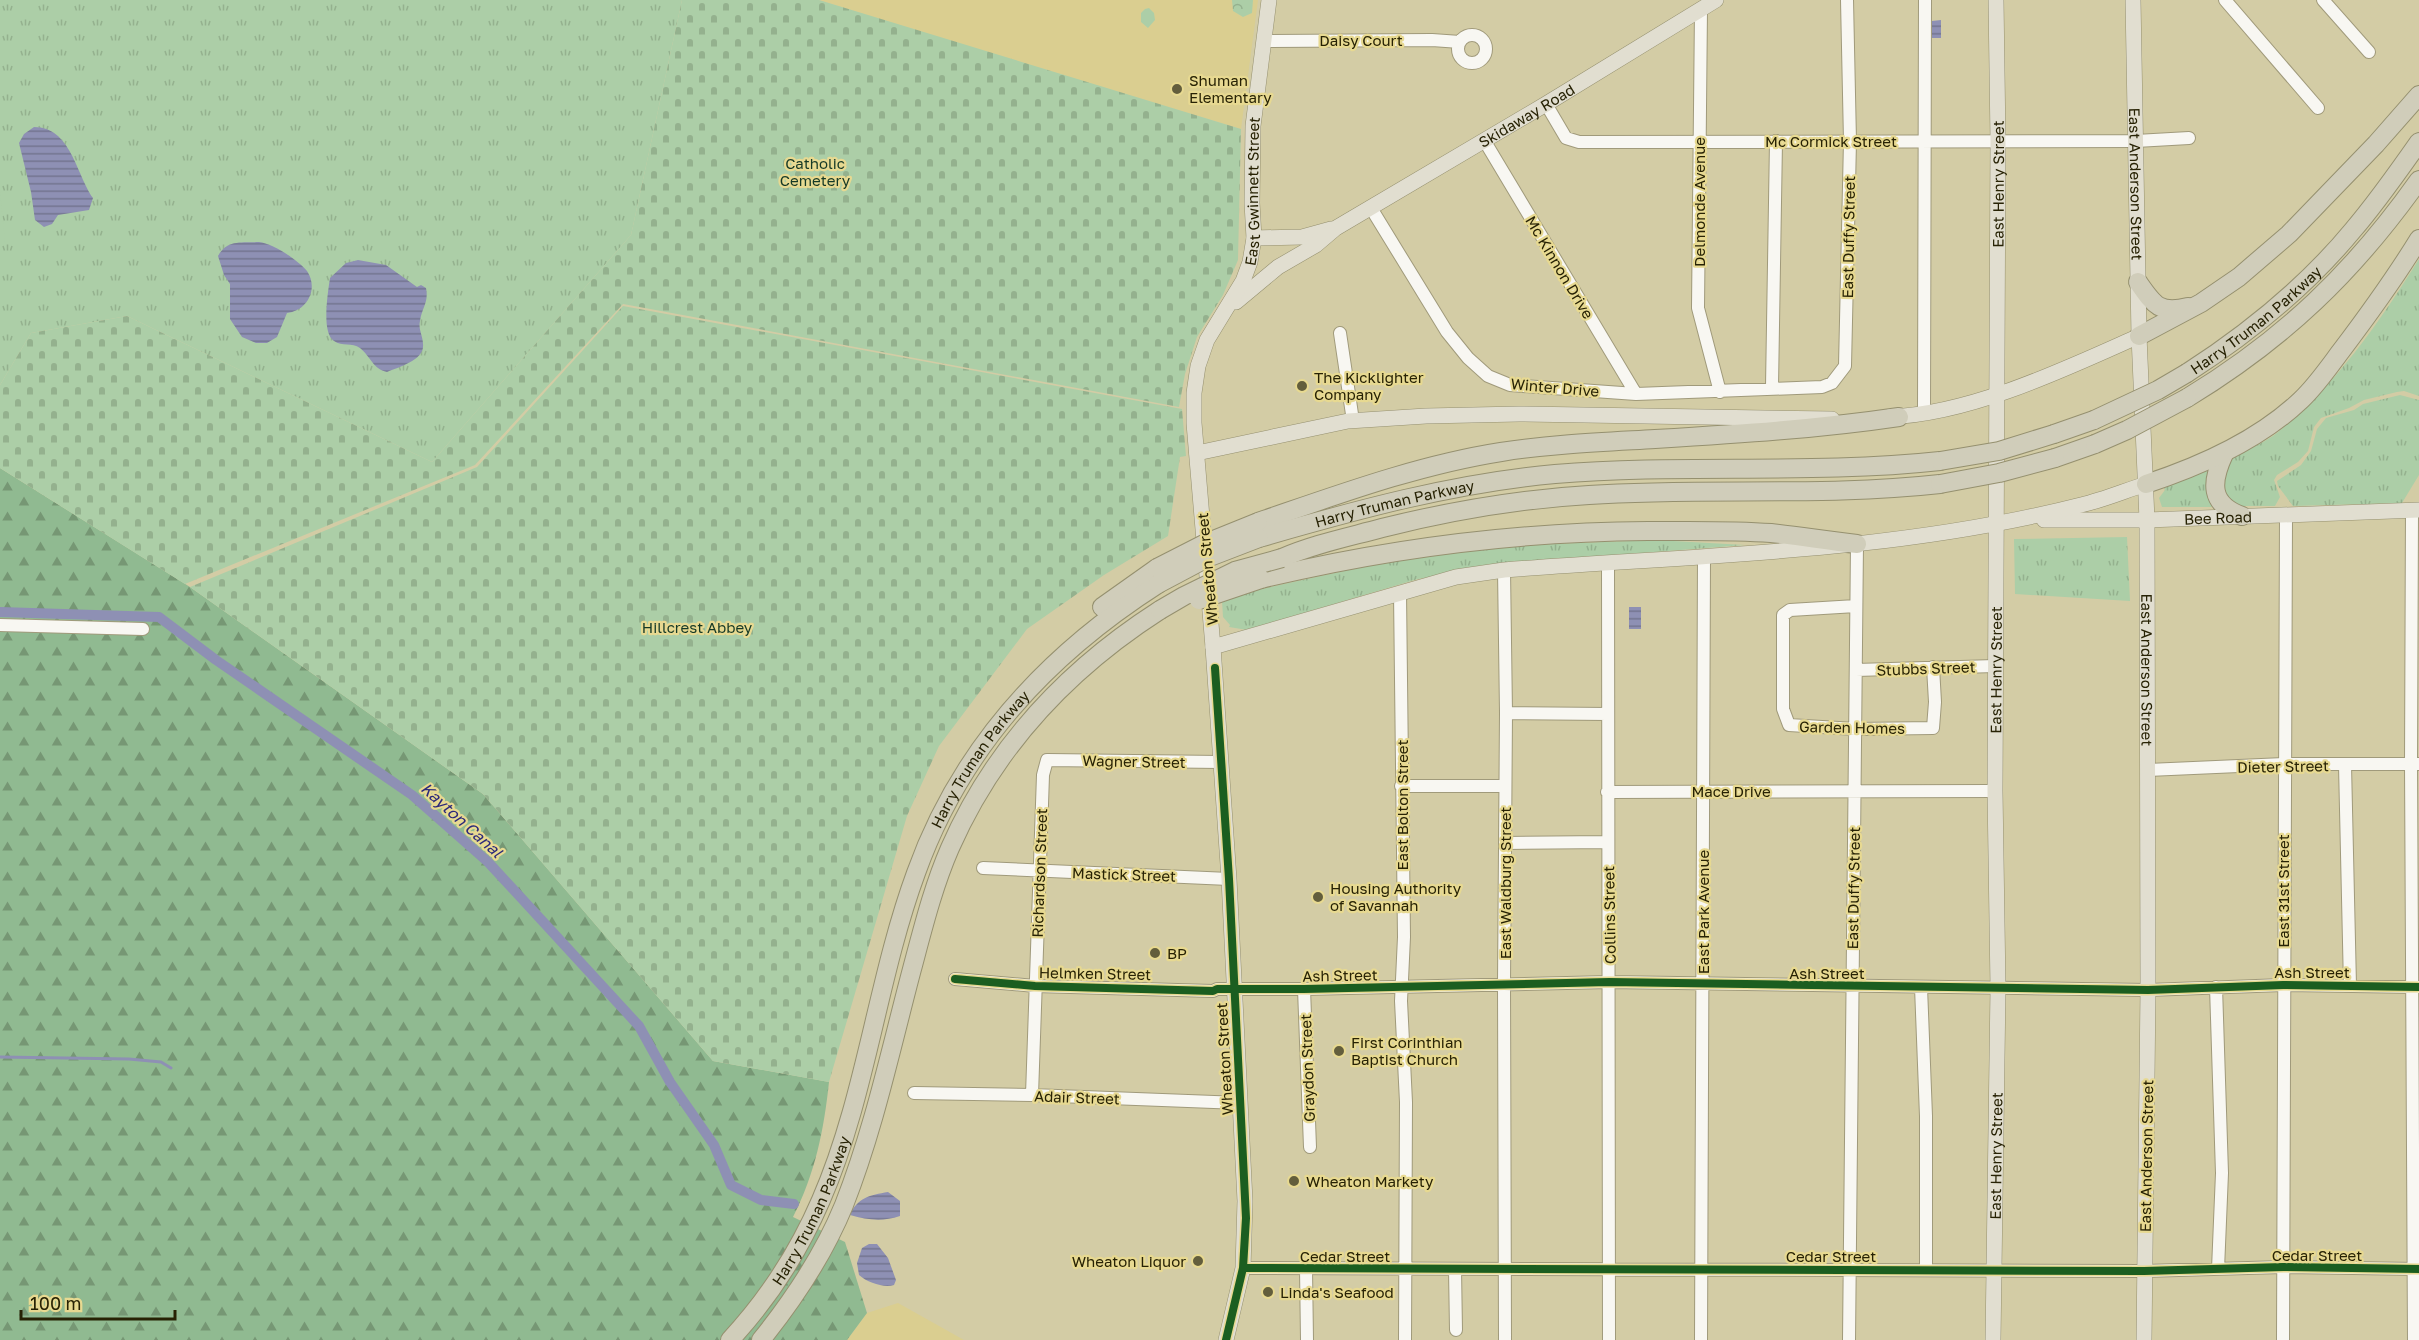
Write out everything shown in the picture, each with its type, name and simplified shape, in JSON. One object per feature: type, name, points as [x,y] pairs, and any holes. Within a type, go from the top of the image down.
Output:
[{"type":"highway","points":[[2139,336],[2201,303],[2239,277],[2289,234],[2376,144],[2419,95]]},
{"type":"highway","name":"Harry Truman Parkway","points":[[730,1340],[764,1299],[785,1268],[821,1200],[834,1168],[915,874],[950,797],[965,772],[1044,663],[1081,624],[1124,590],[1158,576],[1206,543],[1403,499],[1526,477],[1590,471],[1856,468],[1940,461],[1999,451],[2054,434],[2094,420],[2158,390],[2242,336],[2301,286],[2353,231],[2419,142]]},
{"type":"highway","name":"Harry Truman Parkway","points":[[761,1340],[783,1312],[825,1245],[843,1208],[857,1169],[926,916],[950,849],[984,784],[1026,725],[1076,672],[1104,648],[1160,614],[1184,596],[1235,571],[1282,558],[1301,550],[1409,521],[1483,507],[1556,497],[1628,493],[1856,491],[1940,484],[1999,474],[2095,444],[2138,425],[2187,399],[2255,354],[2316,303],[2370,246],[2419,180]]},
{"type":"highway","points":[[2145,484],[2189,470],[2224,454],[2269,425],[2301,400],[2385,293],[2419,238]]},
{"type":"highway","points":[[2138,282],[2152,302],[2161,309],[2176,310],[2201,303]]},
{"type":"highway","points":[[1258,530],[1345,492],[1427,468],[1501,452],[1596,443],[1834,427],[1899,417]]},
{"type":"highway","points":[[2224,454],[2215,474],[2214,484],[2218,499],[2227,511],[2242,516]]},
{"type":"highway","points":[[1160,614],[1261,579],[1322,564],[1394,551],[1499,537],[1595,531],[1770,533],[1857,544]]},
{"type":"main road","name":"East Gwinnett Street","points":[[1229,307],[1244,281],[1254,238],[1253,126],[1269,0]]},
{"type":"main road","name":"Skidaway Road","points":[[1229,307],[1278,267],[1316,245],[1336,228],[1716,0]]},
{"type":"main road","name":"East Henry Street","points":[[1993,1340],[1998,988],[1995,791],[1998,141],[1996,0]]},
{"type":"main road","name":"East Anderson Street","points":[[2133,0],[2139,336],[2147,520],[2148,990],[2144,1340]]},
{"type":"main road","name":"Skidaway Road","points":[[1254,238],[1302,237],[1336,228]]},
{"type":"main road","points":[[1254,238],[1301,252]]},
{"type":"main road","name":"Wheaton Street","points":[[1226,1340],[1243,1268],[1246,1218],[1229,879],[1213,647],[1194,423],[1194,393],[1198,366],[1207,340],[1229,307]]},
{"type":"main road","points":[[1197,453],[1353,421],[1426,416],[1519,414],[1843,419],[1899,417],[1945,409],[1997,393],[2068,367],[2139,336]]},
{"type":"main road","points":[[1213,647],[1456,577],[1504,570],[1918,538],[2018,520],[2083,505],[2145,484]]},
{"type":"main road","name":"Bee Road","points":[[2018,520],[2147,520],[2416,510]]},
{"type":"street","name":"East Duffy Street","points":[[1845,366],[1850,141],[1847,0]]},
{"type":"street","points":[[1924,413],[1925,0]]},
{"type":"street","points":[[2225,0],[2318,108]]},
{"type":"street","points":[[2323,0],[2369,52]]},
{"type":"street","name":"Delmonde Avenue","points":[[1701,9],[1698,308],[1720,392]]},
{"type":"street","name":"Daisy Court","points":[[1263,41],[1432,40],[1460,42]]},
{"type":"street","name":"Mc Cormick Street","points":[[1546,104],[1566,138],[1579,142],[2136,141],[2189,138]]},
{"type":"street","name":"Mc Kinnon Drive","points":[[1484,140],[1636,394]]},
{"type":"street","points":[[1772,387],[1776,141]]},
{"type":"street","name":"Winter Drive","points":[[1371,208],[1447,332],[1468,358],[1488,376],[1510,384],[1636,394],[1745,392],[1772,387],[1799,389],[1822,387],[1832,383],[1845,366]]},
{"type":"street","points":[[1340,333],[1353,421]]},
{"type":"street","points":[[2414,1340],[2417,1269],[2416,510]]},
{"type":"street","name":"East 31st Street","points":[[2283,1340],[2286,515]]},
{"type":"street","name":"East Duffy Street","points":[[1849,1340],[1857,544]]},
{"type":"street","name":"East Park Avenue","points":[[1701,1340],[1704,556]]},
{"type":"street","name":"Collins Street","points":[[1608,562],[1609,1340]]},
{"type":"street","name":"East Waldburg Street","points":[[1504,570],[1506,713],[1505,1340]]},
{"type":"street","name":"East Bolton Street","points":[[1400,593],[1404,938],[1402,987],[1406,1102],[1406,1340]]},
{"type":"street","name":"Garden Homes","points":[[1856,606],[1790,610],[1783,615],[1783,709],[1789,725],[1855,729],[1933,728],[1935,702],[1933,668]]},
{"type":"street","points":[[0,625],[143,629]]},
{"type":"street","name":"Stubbs Street","points":[[1856,670],[1995,666]]},
{"type":"street","points":[[1506,713],[1608,714]]},
{"type":"street","name":"Wagner Street","points":[[1047,760],[1221,762]]},
{"type":"street","name":"Richardson Street","points":[[1032,1095],[1042,776],[1047,760]]},
{"type":"street","name":"Dieter Street","points":[[2148,770],[2284,764],[2415,764]]},
{"type":"street","points":[[2345,765],[2350,986]]},
{"type":"street","points":[[1401,786],[1505,786]]},
{"type":"street","points":[[1854,792],[1995,791]]},
{"type":"street","name":"Mace Drive","points":[[1607,792],[1854,792]]},
{"type":"street","points":[[1504,843],[1608,842]]},
{"type":"street","name":"Mastick Street","points":[[983,868],[1229,879]]},
{"type":"street","name":"Helmken Street","points":[[955,979],[1035,986],[1213,991],[1217,988],[1234,989]]},
{"type":"street","name":"Ash Street","points":[[1234,989],[1609,982],[2148,990],[2283,985],[2415,987]]},
{"type":"street","points":[[1922,987],[1926,1116],[1926,1270]]},
{"type":"street","points":[[2216,987],[2222,1173],[2218,1269]]},
{"type":"street","name":"Graydon Street","points":[[1304,989],[1310,1148]]},
{"type":"street","name":"Adair Street","points":[[914,1093],[1240,1103]]},
{"type":"street","name":"Cedar Street","points":[[1243,1268],[2144,1271],[2283,1268],[2417,1269]]},
{"type":"street","points":[[1305,1269],[1307,1340]]},
{"type":"street","points":[[1455,1269],[1456,1330]]},
{"type":"shaded area","name":"Shuman Elementary","points":[[819,0],[1258,0],[1241,129],[974,49]]},
{"type":"shaded area","points":[[898,1303],[964,1340],[847,1340],[867,1313]]},
{"type":"green space","points":[[0,0],[682,0],[631,235],[432,462],[127,316],[31,333],[0,385]]},
{"type":"green space","name":"Catholic Cemetery","points":[[682,0],[819,0],[1241,129],[1238,260],[1223,295],[1197,337],[1185,374],[1179,407],[623,304],[475,465],[185,584],[0,468],[0,385],[31,333],[127,316],[432,462],[631,235]]},
{"type":"green space","points":[[1232,0],[1253,0],[1252,13],[1243,17],[1233,11]]},
{"type":"green space","points":[[1149,8],[1154,13],[1155,20],[1148,28],[1141,22],[1141,13]]},
{"type":"green space","points":[[0,191],[5,242],[0,242]]},
{"type":"green space","points":[[2419,259],[2419,396],[2404,391],[2397,392],[2364,400],[2321,418],[2314,427],[2308,451],[2298,462],[2277,475],[2274,480],[2280,497],[2275,506],[2239,506],[2227,503],[2219,472],[2235,457],[2278,432],[2312,401],[2362,343]]},
{"type":"green space","name":"Hillcrest Abbey","points":[[623,306],[1182,409],[1186,456],[1180,457],[1168,536],[1104,575],[1027,629],[939,746],[907,816],[829,1082],[713,1061],[483,794],[190,587],[477,467]]},
{"type":"green space","points":[[2400,395],[2419,400],[2419,475],[2402,503],[2293,506],[2278,486],[2277,481],[2301,465],[2311,451],[2317,429],[2326,418],[2354,410],[2363,404]]},
{"type":"green space","points":[[0,468],[190,587],[483,794],[713,1061],[829,1082],[813,1168],[793,1217],[845,1242],[867,1313],[847,1340],[0,1340]]},
{"type":"green space","points":[[2210,470],[2214,505],[2211,507],[2162,507],[2159,498],[2165,490],[2164,487]]},
{"type":"green space","points":[[2127,537],[2130,601],[2015,594],[2014,539]]},
{"type":"green space","points":[[1656,540],[1745,545],[1513,563],[1453,573],[1418,579],[1247,630],[1229,627],[1230,625],[1223,617],[1222,601],[1261,589],[1376,564],[1500,546]]},
{"type":"water","points":[[1941,20],[1941,38],[1932,38],[1932,21]]},
{"type":"water","points":[[34,127],[46,129],[64,143],[93,198],[89,210],[58,215],[52,224],[44,227],[35,220],[19,143],[24,134]]},
{"type":"water","points":[[259,242],[278,249],[298,262],[307,271],[312,285],[305,304],[287,313],[277,337],[267,343],[256,343],[242,337],[230,319],[230,284],[224,275],[218,256],[230,244]]},
{"type":"water","points":[[358,260],[386,265],[417,287],[421,285],[426,288],[426,301],[420,324],[423,350],[416,359],[387,372],[375,365],[360,348],[334,341],[328,330],[326,312],[330,278],[346,263]]},
{"type":"water","points":[[1629,607],[1641,607],[1641,629],[1629,629]]},
{"type":"water","points":[[888,1192],[900,1201],[900,1216],[875,1220],[850,1215],[860,1201],[875,1194]]},
{"type":"water","points":[[869,1244],[877,1244],[888,1258],[896,1280],[894,1285],[876,1284],[859,1275],[857,1263],[862,1248]]},
{"type":"waterway","name":"Kayton Canal","points":[[0,612],[159,617],[216,660],[412,795],[488,862],[639,1026],[670,1082],[714,1145],[731,1185],[761,1200],[794,1204]]},
{"type":"waterway","points":[[0,1057],[129,1059],[161,1062],[171,1068]]},
{"type":"cycle path","points":[[1215,668],[1229,879],[1246,1218],[1243,1268],[1226,1340]]},
{"type":"cycle path","points":[[955,979],[1035,986],[1213,991],[1217,989],[1609,982],[2148,990],[2283,985],[2419,987]]},
{"type":"cycle path","points":[[1243,1268],[2144,1271],[2283,1267],[2419,1269]]},
{"type":"place","name":"Shuman Elementary","points":[[1177,89]]},
{"type":"place","name":"The Kicklighter Company","points":[[1302,386]]},
{"type":"place","name":"Housing Authority of Savannah","points":[[1318,897]]},
{"type":"place","name":"BP","points":[[1155,953]]},
{"type":"place","name":"First Corinthian Baptist Church","points":[[1339,1051]]},
{"type":"place","name":"Wheaton Markety","points":[[1294,1181]]},
{"type":"place","name":"Wheaton Liquor","points":[[1198,1261]]},
{"type":"place","name":"Linda's Seafood","points":[[1268,1292]]}]
